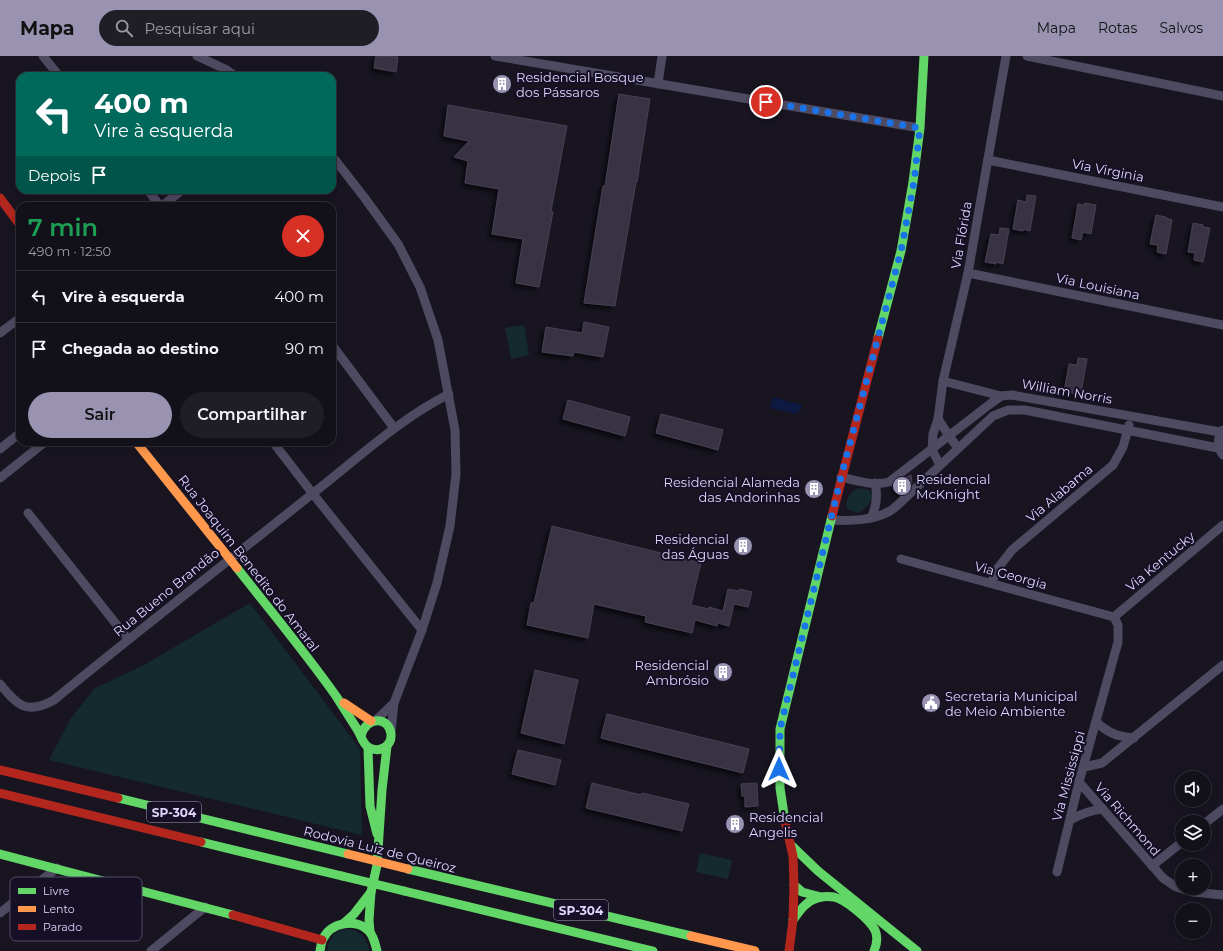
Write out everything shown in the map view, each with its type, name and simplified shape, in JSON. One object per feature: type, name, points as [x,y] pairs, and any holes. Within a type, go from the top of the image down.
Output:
[{"type":"main road","points":[[789,951],[793,920],[794,881],[791,845],[784,818],[780,788],[780,729],[841,477],[901,251],[914,182],[920,128],[924,56]]},
{"type":"main road","points":[[0,198],[16,220]]},
{"type":"main road","name":"Rua Joaquim Benedito do Amaral","points":[[139,446],[230,558],[340,701],[361,736]]},
{"type":"main road","name":"Rua Joaquim Benedito do Amaral","points":[[340,701],[373,721]]},
{"type":"main road","points":[[370,932],[369,920],[371,892],[377,865],[382,790],[387,746],[391,736],[391,731],[385,723],[373,721],[363,727],[361,736],[362,741],[368,748],[378,750],[387,746]]},
{"type":"main road","points":[[368,748],[370,806],[378,838]]},
{"type":"main road","name":"Rodovia Luiz de Queiroz","points":[[0,770],[755,951]]},
{"type":"main road","name":"SP-304","points":[[0,793],[653,951]]},
{"type":"main road","points":[[791,845],[818,871],[917,951]]},
{"type":"main road","points":[[0,854],[91,877]]},
{"type":"main road","points":[[794,881],[803,871],[809,869],[818,871]]},
{"type":"main road","points":[[794,881],[798,890],[805,894],[821,897],[833,897],[844,902],[871,924],[875,930],[877,940],[874,951]]},
{"type":"main road","points":[[142,890],[322,940]]},
{"type":"main road","points":[[344,923],[354,914],[371,892]]},
{"type":"main road","points":[[793,920],[803,907],[811,901],[821,897]]},
{"type":"main road","points":[[320,951],[322,940],[327,932],[335,926],[344,923],[358,924],[370,932],[375,940],[377,951]]},
{"type":"street","points":[[44,56],[56,72]]},
{"type":"street","points":[[197,56],[230,72]]},
{"type":"street","points":[[495,56],[920,128]]},
{"type":"street","points":[[658,84],[662,56]]},
{"type":"street","name":"Via Flórida","points":[[932,450],[933,434],[938,419],[943,381],[968,272],[1006,56]]},
{"type":"street","points":[[1027,56],[1223,96]]},
{"type":"street","name":"Via Virginia","points":[[988,160],[1223,207]]},
{"type":"street","points":[[336,161],[398,244],[420,287],[438,340],[455,430],[456,467],[450,526],[437,583],[422,630],[394,703],[391,731]]},
{"type":"street","points":[[151,194],[158,202]]},
{"type":"street","points":[[166,202],[177,194]]},
{"type":"street","name":"Via Louisiana","points":[[968,272],[1223,325]]},
{"type":"street","points":[[0,333],[16,321]]},
{"type":"street","points":[[336,350],[394,428]]},
{"type":"street","name":"William Norris","points":[[943,381],[1001,396],[1012,394],[1222,431]]},
{"type":"street","name":"Rua Bueno Brandão","points":[[0,684],[12,699],[22,706],[34,708],[43,706],[54,700],[128,639],[313,494],[394,428],[430,404],[449,394]]},
{"type":"street","points":[[841,477],[862,482],[881,484],[889,482],[1001,396]]},
{"type":"street","name":"William Norris","points":[[831,520],[842,521],[871,518],[889,511],[904,499],[993,416],[1008,410],[1025,410],[1128,430],[1221,451]]},
{"type":"street","name":"Via Alabama","points":[[991,583],[998,568],[1012,550],[1113,464],[1123,447],[1130,416]]},
{"type":"street","points":[[938,419],[958,448]]},
{"type":"street","points":[[1221,451],[1222,431]]},
{"type":"street","points":[[0,449],[16,436]]},
{"type":"street","points":[[0,478],[40,446]]},
{"type":"street","points":[[276,446],[422,630]]},
{"type":"street","points":[[932,450],[940,465]]},
{"type":"street","points":[[871,518],[877,503],[877,491],[874,483]]},
{"type":"street","points":[[28,514],[128,639]]},
{"type":"street","name":"Via Kentucky","points":[[1114,617],[1223,525]]},
{"type":"street","name":"Via Georgia","points":[[901,559],[1114,617]]},
{"type":"street","name":"Via Mississippi","points":[[1056,872],[1079,782],[1118,642],[1118,625],[1114,617]]},
{"type":"street","points":[[1084,767],[1102,763],[1223,665]]},
{"type":"street","points":[[373,721],[394,703]]},
{"type":"street","points":[[1096,722],[1105,730],[1117,736],[1134,738]]},
{"type":"street","name":"Via Richmond","points":[[1079,782],[1163,878],[1176,887],[1193,892],[1223,895]]},
{"type":"street","points":[[1070,820],[1080,814],[1092,810],[1103,809]]},
{"type":"street","points":[[1211,818],[1223,809]]},
{"type":"street","points":[[1152,866],[1175,848]]},
{"type":"street","points":[[46,877],[57,868]]},
{"type":"street","points":[[0,913],[10,905]]},
{"type":"street","points":[[151,951],[205,907]]},
{"type":"green space","points":[[524,325],[529,355],[511,359],[505,328]]},
{"type":"green space","points":[[861,488],[870,490],[873,497],[870,502],[858,513],[847,509],[849,495]]},
{"type":"green space","points":[[250,603],[360,749],[362,835],[49,760],[71,718],[95,688],[142,666]]},
{"type":"green space","points":[[700,853],[732,860],[728,879],[696,872]]},
{"type":"green space","points":[[350,929],[358,932],[364,937],[369,951],[327,951],[331,938],[336,932]]},
{"type":"water","points":[[773,397],[802,405],[800,412],[797,411],[796,414],[770,408]]},
{"type":"building","points":[[376,56],[398,57],[396,72],[374,68]]},
{"type":"building","points":[[619,94],[650,99],[615,306],[584,303],[603,186],[605,186]]},
{"type":"building","points":[[448,105],[567,126],[539,287],[516,283],[523,239],[492,234],[499,189],[465,183],[468,161],[454,157],[469,141],[444,136]]},
{"type":"building","points":[[1027,195],[1036,196],[1030,231],[1013,229],[1018,200],[1026,202]]},
{"type":"building","points":[[1085,203],[1096,205],[1091,234],[1083,232],[1081,240],[1072,238],[1078,204],[1085,205]]},
{"type":"building","points":[[1156,215],[1172,220],[1166,254],[1157,252],[1158,245],[1150,244]]},
{"type":"building","points":[[1193,223],[1210,228],[1203,262],[1194,260],[1195,253],[1188,252]]},
{"type":"building","points":[[1000,228],[1009,229],[1003,264],[996,262],[996,264],[985,262],[991,234],[999,235]]},
{"type":"building","points":[[584,322],[609,327],[603,357],[574,352],[573,356],[542,352],[546,327],[582,333]]},
{"type":"building","points":[[1078,358],[1087,359],[1081,393],[1075,392],[1074,394],[1064,392],[1069,364],[1077,365]]},
{"type":"building","points":[[568,400],[630,417],[625,436],[563,419]]},
{"type":"building","points":[[661,414],[723,430],[718,450],[656,433]]},
{"type":"building","name":"Residencial McKnight","points":[[911,475],[912,483],[900,494],[894,486]]},
{"type":"building","points":[[552,526],[701,563],[691,605],[709,609],[709,607],[723,611],[728,589],[739,591],[740,589],[752,592],[748,607],[734,604],[729,626],[718,623],[717,626],[695,620],[692,633],[645,622],[646,616],[594,604],[588,638],[527,625],[531,603],[534,603]]},
{"type":"building","points":[[535,670],[578,680],[564,744],[521,733]]},
{"type":"building","points":[[607,714],[749,749],[743,773],[601,738]]},
{"type":"building","points":[[518,750],[561,760],[555,785],[512,774]]},
{"type":"building","points":[[592,783],[641,795],[642,793],[689,804],[682,831],[586,808]]},
{"type":"building","points":[[757,783],[758,806],[745,807],[745,796],[742,796],[741,784]]},
{"type":"traffic: fast","points":[[878,338],[901,251],[913,182],[920,128],[924,56]]},
{"type":"traffic: fast","points":[[785,821],[780,788],[780,729],[832,516]]},
{"type":"traffic: fast","points":[[237,568],[300,647],[336,696],[366,745],[376,750],[384,748],[391,738],[389,728],[382,721],[372,722],[364,729],[361,736]]},
{"type":"traffic: fast","points":[[370,932],[369,920],[371,892],[377,865],[382,790],[387,746]]},
{"type":"traffic: fast","points":[[368,748],[370,806],[377,834]]},
{"type":"traffic: fast","points":[[118,798],[348,854]]},
{"type":"traffic: fast","points":[[201,842],[342,876]]},
{"type":"traffic: fast","points":[[791,845],[818,871],[917,951]]},
{"type":"traffic: fast","points":[[0,854],[88,877]]},
{"type":"traffic: fast","points":[[408,869],[691,936]]},
{"type":"traffic: fast","points":[[342,876],[404,891]]},
{"type":"traffic: fast","points":[[794,885],[802,892],[821,897]]},
{"type":"traffic: fast","points":[[142,891],[233,915]]},
{"type":"traffic: fast","points":[[404,891],[653,951]]},
{"type":"traffic: fast","points":[[344,923],[354,914],[371,892]]},
{"type":"traffic: fast","points":[[793,920],[802,908],[811,900],[824,896],[834,897],[851,906],[863,916],[875,930],[877,940],[874,951]]},
{"type":"traffic: fast","points":[[320,951],[322,940],[327,933],[338,926],[351,923],[364,927],[369,931],[377,951]]},
{"type":"traffic: slow","points":[[139,446],[237,568]]},
{"type":"traffic: slow","points":[[344,703],[371,721]]},
{"type":"traffic: slow","points":[[348,854],[408,869]]},
{"type":"traffic: slow","points":[[691,936],[755,951]]},
{"type":"traffic: jam","points":[[0,198],[16,220]]},
{"type":"traffic: jam","points":[[832,516],[878,338]]},
{"type":"traffic: jam","points":[[0,770],[118,798]]},
{"type":"traffic: jam","points":[[0,793],[201,842]]},
{"type":"traffic: jam","points":[[785,821],[793,856],[794,885],[793,920],[789,951]]},
{"type":"traffic: jam","points":[[233,915],[322,940]]},
{"type":"place","name":"Residencial Bosque dos Pássaros","points":[[502,84]]},
{"type":"place","name":"Residencial McKnight","points":[[902,486]]},
{"type":"place","name":"Residencial Alameda das Andorinhas","points":[[814,489]]},
{"type":"place","name":"Residencial das Águas","points":[[743,546]]},
{"type":"place","name":"Residencial Ambrósio","points":[[723,672]]},
{"type":"place","name":"Secretaria Municipal de Meio Ambiente","points":[[931,703]]},
{"type":"place","name":"Residencial Angelis","points":[[735,824]]},
{"type":"route","points":[[766,102],[920,128],[914,182],[901,251],[841,477],[780,729],[779,769]]}]
